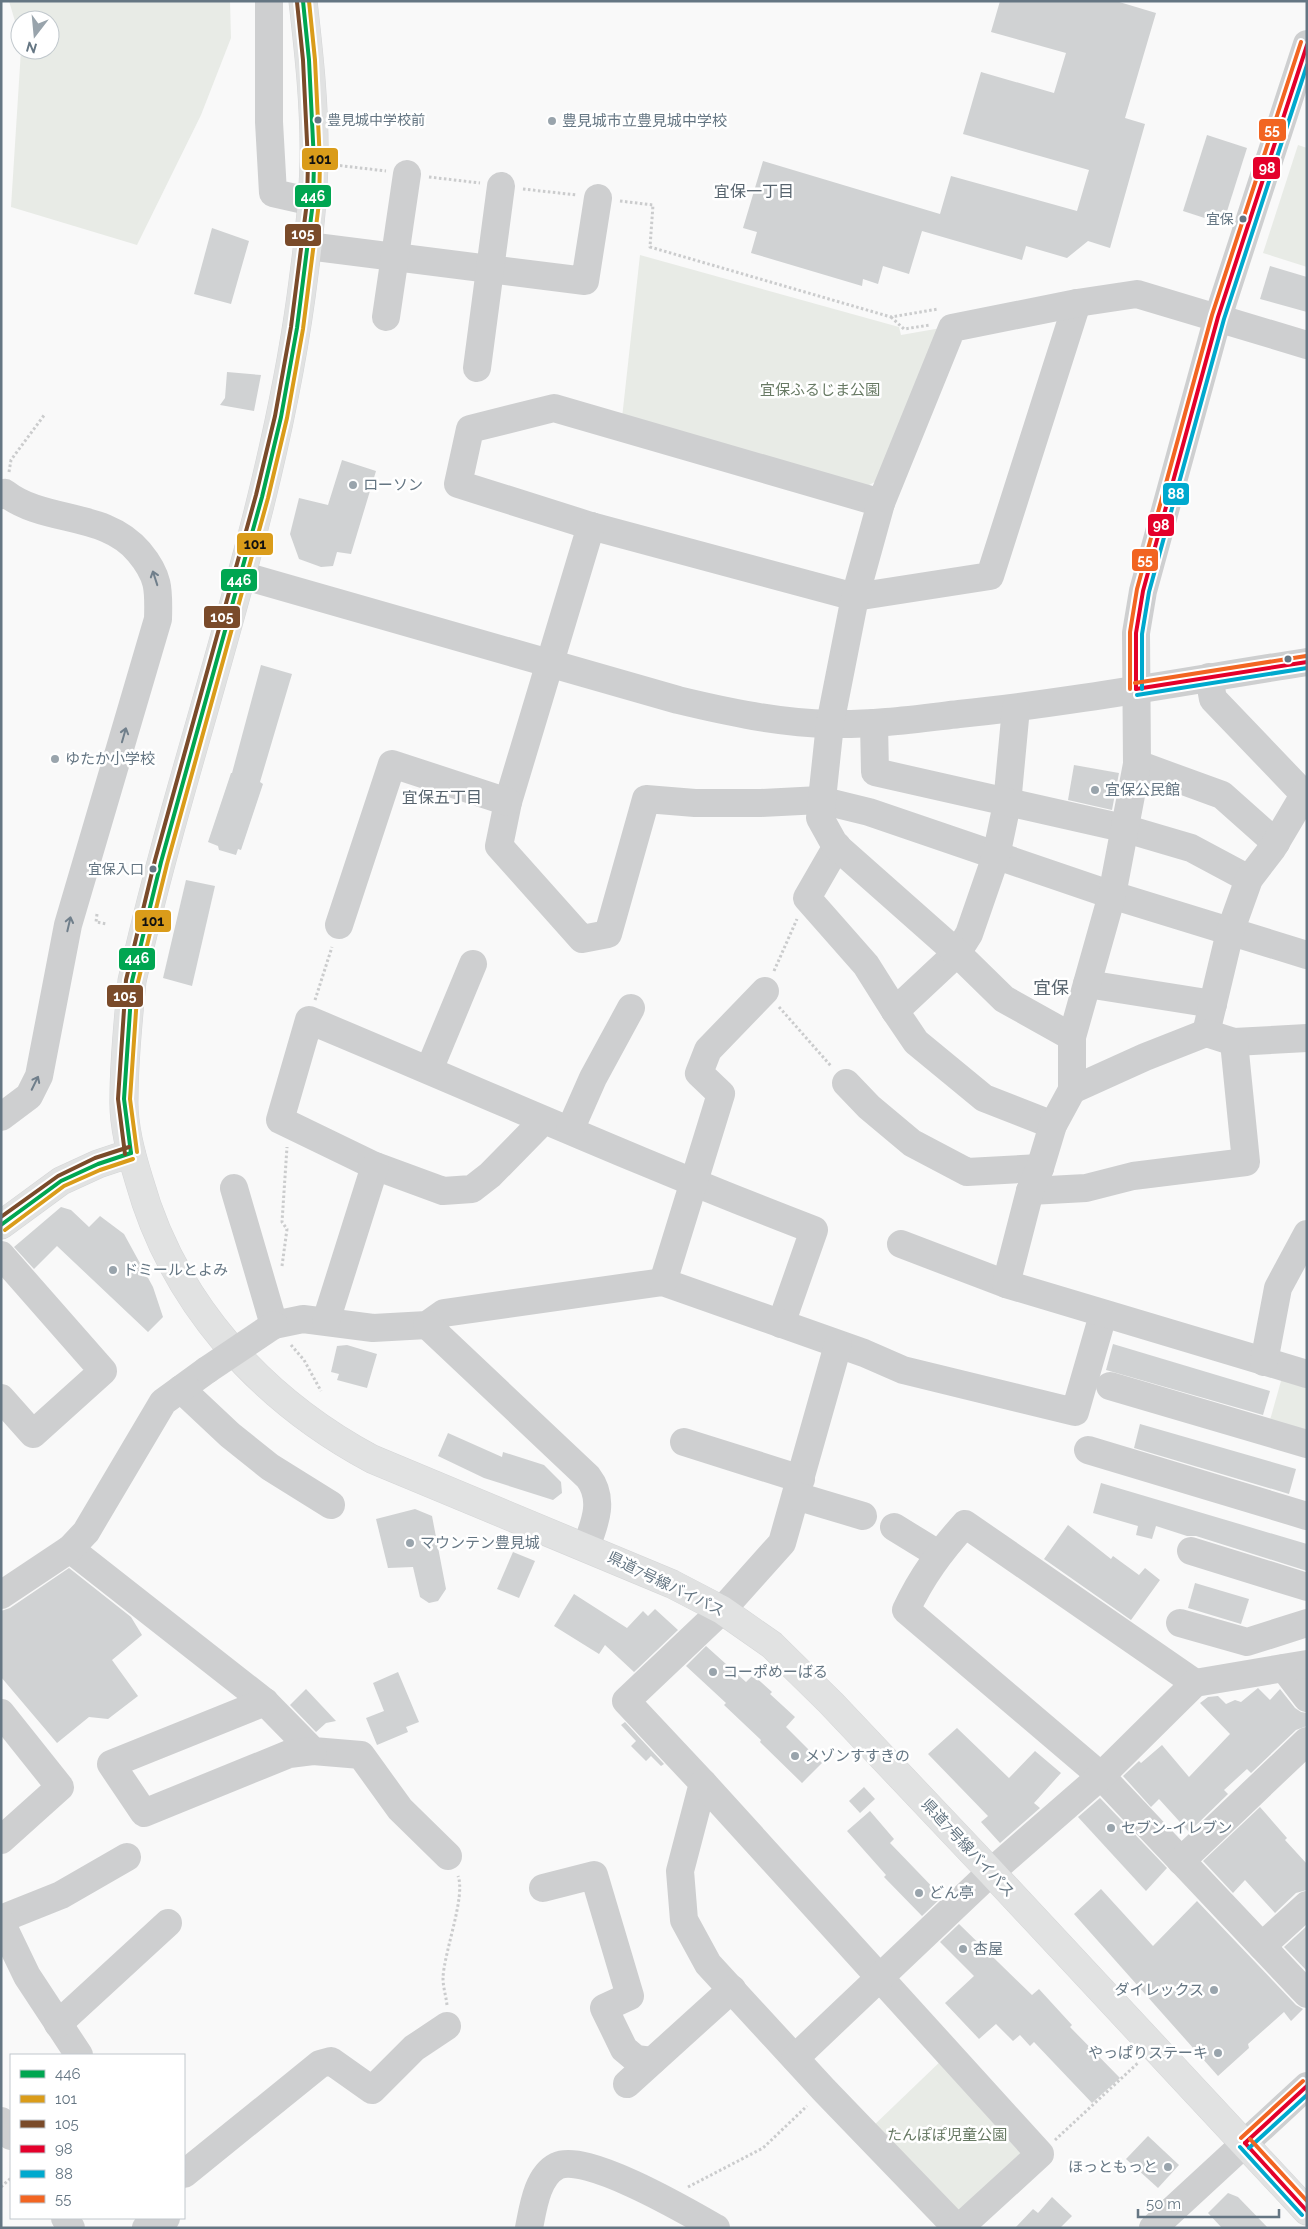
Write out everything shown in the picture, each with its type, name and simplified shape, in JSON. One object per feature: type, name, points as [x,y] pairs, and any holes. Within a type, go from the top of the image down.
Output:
[{"type":"main road","name":"県道7号線バイパス","points":[[303,1],[309,60],[314,162],[313,202],[289,375],[264,488],[161,862],[132,981],[124,1099],[131,1153],[147,1210],[167,1256],[185,1288],[218,1333],[281,1398],[342,1443],[372,1459],[672,1584],[722,1610],[772,1645],[831,1703],[991,1872],[1307,2211]]},
{"type":"main road","points":[[1,1225],[61,1181],[98,1164],[131,1153]]},
{"type":"street","points":[[269,1],[269,122],[273,193],[313,202]]},
{"type":"street","points":[[1006,1284],[1035,1179],[1053,1125],[1072,1090],[1072,1037],[1112,895],[1123,828],[1137,764],[1136,633],[1143,591],[1218,317],[1307,44]]},
{"type":"street","points":[[386,317],[407,174]]},
{"type":"street","points":[[477,368],[501,186]]},
{"type":"street","points":[[308,246],[585,281],[598,198]]},
{"type":"street","points":[[1072,1037],[1004,999],[957,953],[837,846],[820,818],[820,800],[830,724],[855,597],[881,503],[946,318],[1137,294],[1307,345]]},
{"type":"street","points":[[881,503],[554,408],[470,430],[458,484],[591,526],[855,597],[990,576],[1077,303]]},
{"type":"street","points":[[1,1117],[29,1096],[39,1076],[68,925],[158,619],[159,592],[151,567],[132,544],[105,527],[25,506],[3,494]]},
{"type":"street","points":[[591,526],[508,802],[499,846],[582,939],[608,934],[646,799],[695,804],[820,800],[869,812],[1112,895],[1307,955]]},
{"type":"street","points":[[241,575],[678,700],[730,712],[781,720],[830,724],[874,723],[1016,708],[1307,662]]},
{"type":"street","points":[[1206,1033],[1230,932],[1249,879],[1276,843],[1305,792],[1213,699],[1209,677]]},
{"type":"street","points":[[895,1011],[957,953],[969,934],[996,856],[1007,804],[1016,708]]},
{"type":"street","points":[[874,723],[875,772],[1007,804],[1123,828],[1191,848],[1249,879]]},
{"type":"street","points":[[339,925],[392,764],[508,802]]},
{"type":"street","points":[[1137,764],[1222,795],[1276,843]]},
{"type":"street","points":[[837,846],[807,898],[866,965],[916,1042],[984,1098],[1053,1125]]},
{"type":"street","points":[[429,1070],[473,964]]},
{"type":"street","points":[[1087,984],[1213,1004]]},
{"type":"street","points":[[663,1282],[721,1094],[699,1073],[708,1050],[765,991]]},
{"type":"street","points":[[570,1130],[593,1078],[631,1008]]},
{"type":"street","points":[[544,1120],[490,1174],[472,1189],[443,1192],[375,1166],[280,1120],[309,1020],[570,1130],[693,1184],[814,1230],[781,1324]]},
{"type":"street","points":[[1072,1090],[1145,1057],[1206,1033],[1234,1042],[1307,1038]]},
{"type":"street","points":[[846,1083],[869,1107],[912,1143],[967,1172],[1035,1179],[1086,1188],[1133,1176],[1246,1162],[1234,1042]]},
{"type":"street","points":[[326,1321],[375,1166]]},
{"type":"street","points":[[234,1188],[274,1325]]},
{"type":"street","points":[[1264,1362],[1278,1288],[1306,1237]]},
{"type":"street","points":[[901,1244],[1006,1284],[1103,1315],[1307,1374]]},
{"type":"street","points":[[1,1255],[103,1371],[33,1434],[1,1398]]},
{"type":"street","points":[[1,1595],[70,1549],[86,1532],[163,1402],[274,1325],[304,1319],[373,1328],[427,1325],[444,1313],[663,1282],[864,1353],[903,1370],[1075,1412],[1103,1315]]},
{"type":"street","points":[[427,1325],[594,1485],[598,1493],[598,1509],[586,1547]]},
{"type":"street","points":[[703,1783],[680,1871],[684,1920],[708,1964],[824,2090],[958,2228],[1040,2154],[880,1976],[703,1783],[626,1701],[722,1610],[782,1543],[838,1344]]},
{"type":"street","points":[[1110,1386],[1307,1444]]},
{"type":"street","points":[[181,1389],[230,1434],[270,1466],[331,1505]]},
{"type":"street","points":[[684,1442],[798,1487],[863,1516]]},
{"type":"street","points":[[1088,1450],[1307,1516]]},
{"type":"street","points":[[1195,1683],[965,1524],[938,1554],[918,1583],[906,1610],[1101,1776],[1307,1994]]},
{"type":"street","points":[[894,1528],[938,1554]]},
{"type":"street","points":[[70,1549],[266,1702],[314,1751]]},
{"type":"street","points":[[1191,1551],[1307,1587]]},
{"type":"street","points":[[1180,1623],[1247,1642],[1307,1623]]},
{"type":"street","points":[[795,2058],[991,1872],[1101,1776],[1171,1709],[1195,1683],[1295,1666],[1307,1698]]},
{"type":"street","points":[[266,1702],[111,1764],[144,1813],[289,1754],[314,1751],[361,1755],[400,1809],[448,1856]]},
{"type":"street","points":[[1,1713],[60,1787],[1,1840]]},
{"type":"street","points":[[1182,1861],[1307,1741]]},
{"type":"street","points":[[78,2054],[27,1976],[1,1920],[61,1895],[127,1857]]},
{"type":"street","points":[[543,1888],[594,1875],[630,1996],[604,2008],[624,2049],[636,2059],[652,2061]]},
{"type":"street","points":[[1262,1946],[1307,1905]]},
{"type":"street","points":[[58,2024],[168,1923]]},
{"type":"street","points":[[627,2084],[732,1989]]},
{"type":"street","points":[[185,2173],[320,2064],[330,2061],[372,2090],[414,2048],[447,2026]]},
{"type":"street","points":[[1153,2228],[1307,2086]]},
{"type":"street","points":[[1,2121],[10,2134]]},
{"type":"street","points":[[529,2228],[539,2189],[548,2174],[558,2166],[571,2164],[612,2175],[658,2196],[716,2228]]},
{"type":"street","points":[[146,2228],[165,2219]]},
{"type":"street","points":[[168,2219],[180,2228]]},
{"type":"path","points":[[314,162],[653,205],[650,247],[891,317],[946,318]]},
{"type":"path","points":[[891,317],[904,329],[942,324],[946,318]]},
{"type":"path","points":[[3,494],[10,460],[45,414]]},
{"type":"path","points":[[807,898],[765,991],[846,1083]]},
{"type":"path","points":[[309,1020],[339,925]]},
{"type":"path","points":[[281,1269],[287,1229],[282,1222],[285,1161]]},
{"type":"path","points":[[274,1325],[304,1360],[321,1391]]},
{"type":"path","points":[[447,2026],[448,2015],[443,1978],[459,1898],[460,1881],[448,1856]]},
{"type":"path","points":[[1040,2154],[1154,2048]]},
{"type":"path","points":[[658,2196],[673,2187],[684,2190],[763,2148],[824,2090]]},
{"type":"green space","points":[[9,1],[230,1],[231,38],[201,115],[137,245],[11,207],[20,60],[60,60],[60,10],[12,10]]},
{"type":"green space","points":[[1298,145],[1307,148],[1307,267],[1263,253]]},
{"type":"green space","name":"宜保ふるじま公園","points":[[640,255],[899,327],[901,335],[941,328],[877,481],[863,488],[622,418]]},
{"type":"green space","points":[[1283,1374],[1307,1381],[1307,1438],[1268,1427]]},
{"type":"green space","name":"たんぽぽ児童公園","points":[[945,2057],[1023,2143],[1023,2157],[964,2211],[950,2212],[870,2129]]},
{"type":"building","points":[[1000,1],[1116,1],[1156,13],[1125,118],[1145,124],[1110,248],[1088,241],[1067,258],[1026,246],[1022,260],[922,231],[909,274],[883,266],[878,284],[863,279],[862,286],[751,253],[757,232],[743,228],[763,161],[940,214],[951,176],[1077,211],[1089,170],[963,134],[981,72],[1054,93],[1066,53],[991,32]]},
{"type":"building","points":[[1207,135],[1247,148],[1223,224],[1183,211]]},
{"type":"building","points":[[212,228],[249,241],[231,304],[194,294]]},
{"type":"building","points":[[1270,266],[1307,277],[1307,312],[1260,299]]},
{"type":"building","points":[[227,372],[261,375],[254,411],[220,405],[225,398]]},
{"type":"building","points":[[342,460],[376,471],[351,554],[337,552],[333,566],[321,567],[299,559],[290,534],[299,498],[328,505]]},
{"type":"building","points":[[261,665],[292,674],[260,782],[263,784],[241,850],[238,849],[236,855],[219,850],[218,846],[208,842],[232,773]]},
{"type":"building","name":"宜保公民館","points":[[1074,765],[1119,773],[1112,810],[1068,800]]},
{"type":"building","points":[[186,880],[215,886],[192,986],[163,978]]},
{"type":"building","name":"ドミールとよみ","points":[[61,1207],[71,1210],[89,1227],[100,1216],[124,1234],[153,1287],[163,1317],[148,1332],[57,1246],[34,1269],[14,1247]]},
{"type":"building","points":[[1113,1344],[1270,1391],[1263,1415],[1106,1370]]},
{"type":"building","points":[[347,1345],[377,1354],[367,1388],[337,1380],[339,1374],[331,1372],[337,1346]]},
{"type":"building","points":[[1140,1424],[1296,1469],[1289,1494],[1134,1448]]},
{"type":"building","points":[[448,1433],[502,1457],[503,1452],[544,1465],[561,1482],[562,1493],[553,1500],[484,1478],[438,1456]]},
{"type":"building","points":[[1101,1483],[1307,1544],[1307,1571],[1196,1536],[1187,1536],[1156,1526],[1152,1539],[1136,1535],[1138,1526],[1093,1513]]},
{"type":"building","name":"マウンテン豊見城","points":[[415,1509],[432,1516],[446,1589],[438,1601],[429,1603],[420,1597],[413,1567],[388,1568],[376,1519]]},
{"type":"building","points":[[1068,1525],[1111,1559],[1113,1556],[1139,1575],[1145,1568],[1160,1580],[1131,1620],[1044,1559]]},
{"type":"building","points":[[513,1552],[535,1561],[519,1598],[497,1589]]},
{"type":"building","points":[[69,1568],[131,1617],[142,1635],[112,1660],[138,1696],[108,1719],[89,1717],[57,1743],[1,1677],[1,1611],[10,1608]]},
{"type":"building","points":[[1195,1583],[1249,1599],[1241,1624],[1188,1608]]},
{"type":"building","points":[[574,1594],[627,1628],[643,1611],[648,1616],[655,1609],[678,1630],[634,1672],[605,1645],[599,1654],[554,1626]]},
{"type":"building","points":[[706,1646],[746,1682],[753,1675],[795,1717],[786,1727],[822,1763],[802,1783],[724,1705],[726,1703],[686,1666]]},
{"type":"building","points":[[398,1672],[419,1722],[406,1727],[408,1732],[377,1745],[366,1718],[384,1711],[373,1683]]},
{"type":"building","points":[[1258,1688],[1270,1700],[1280,1689],[1295,1708],[1307,1713],[1307,1726],[1296,1730],[1251,1773],[1247,1769],[1224,1790],[1228,1794],[1189,1832],[1159,1799],[1151,1807],[1123,1776],[1139,1761],[1141,1763],[1162,1745],[1189,1777],[1230,1734],[1200,1703],[1208,1697],[1218,1696],[1226,1704],[1235,1700],[1241,1702]]},
{"type":"building","points":[[306,1689],[336,1721],[326,1723],[316,1732],[290,1705]]},
{"type":"building","points":[[625,1722],[664,1764],[661,1766],[651,1756],[646,1761],[631,1746],[636,1741],[621,1725]]},
{"type":"building","points":[[957,1728],[1009,1778],[1035,1751],[1061,1773],[1034,1803],[1040,1808],[1000,1843],[981,1822],[988,1816],[928,1754]]},
{"type":"building","points":[[864,1787],[875,1799],[860,1813],[849,1801]]},
{"type":"building","name":"セブン-イレブン","points":[[1100,1798],[1167,1868],[1146,1891],[1078,1817]]},
{"type":"building","points":[[1260,1807],[1287,1838],[1285,1840],[1307,1864],[1307,1890],[1296,1893],[1275,1913],[1245,1880],[1233,1893],[1203,1861]]},
{"type":"building","points":[[870,1811],[894,1839],[890,1843],[942,1897],[922,1916],[884,1877],[886,1875],[847,1831]]},
{"type":"building","name":"ダイレックス","points":[[1101,1889],[1153,1946],[1197,1901],[1296,2005],[1303,2009],[1291,2021],[1284,2012],[1248,2044],[1249,2048],[1218,2076],[1074,1914]]},
{"type":"building","points":[[959,1924],[1032,1995],[1039,1989],[1072,2025],[1070,2027],[1120,2078],[1092,2103],[1034,2042],[1030,2046],[1020,2035],[1013,2041],[996,2024],[979,2039],[945,2003],[974,1976],[940,1942]]},
{"type":"building","points":[[1307,1926],[1307,1971],[1284,1947]]},
{"type":"building","points":[[1148,2136],[1179,2165],[1158,2188],[1126,2159]]},
{"type":"building","points":[[1228,2193],[1238,2197],[1268,2228],[1222,2228],[1208,2213]]},
{"type":"building","points":[[1052,2197],[1072,2216],[1060,2228],[1015,2228],[1033,2209],[1038,2213]]},
{"type":"transit line","name":"446","points":[[131,1153],[124,1099],[132,981],[161,862],[262,497],[281,417],[297,328],[313,202],[314,162],[309,60],[303,1]]},
{"type":"transit line","name":"101","points":[[137,1152],[130,1099],[138,982],[167,864],[268,498],[287,418],[303,329],[319,203],[320,162],[315,60],[309,1]]},
{"type":"transit line","name":"105","points":[[125,1154],[118,1099],[126,980],[155,860],[256,495],[275,416],[291,327],[307,202],[308,162],[303,60],[297,2]]},
{"type":"transit line","name":"55","points":[[1130,689],[1130,632],[1137,589],[1212,315],[1301,42]]},
{"type":"transit line","name":"98","points":[[1136,689],[1136,633],[1143,591],[1218,317],[1307,45]]},
{"type":"transit line","name":"88","points":[[1142,689],[1142,634],[1149,592],[1224,319],[1307,65]]},
{"type":"transit line","name":"55","points":[[1135,683],[1306,656]]},
{"type":"transit line","name":"98","points":[[1136,689],[1307,662]]},
{"type":"transit line","name":"88","points":[[1137,695],[1307,668]]},
{"type":"transit line","name":"105","points":[[1,1217],[58,1176],[95,1158],[129,1147]]},
{"type":"transit line","name":"446","points":[[1,1225],[61,1181],[98,1164],[131,1153]]},
{"type":"transit line","name":"101","points":[[5,1230],[64,1186],[100,1170],[133,1159]]},
{"type":"transit line","name":"55","points":[[1241,2138],[1303,2081]]},
{"type":"transit line","name":"98","points":[[1245,2143],[1307,2086]]},
{"type":"transit line","name":"88","points":[[1249,2148],[1307,2095]]},
{"type":"transit line","name":"55","points":[[1250,2139],[1307,2201]]},
{"type":"transit line","name":"98","points":[[1245,2143],[1307,2211]]},
{"type":"transit line","name":"88","points":[[1240,2147],[1302,2215]]},
{"type":"place","name":"豊見城中学校前","points":[[318,120]]},
{"type":"place","name":"豊見城市立豊見城中学校","points":[[552,121]]},
{"type":"place","name":"宜保","points":[[1243,219]]},
{"type":"place","name":"ローソン","points":[[353,485]]},
{"type":"place","name":"ゆたか小学校","points":[[55,759]]},
{"type":"place","name":"宜保公民館","points":[[1095,790]]},
{"type":"place","name":"宜保入口","points":[[153,869]]},
{"type":"place","name":"ドミールとよみ","points":[[113,1270]]},
{"type":"place","name":"マウンテン豊見城","points":[[410,1543]]},
{"type":"place","name":"コーポめーばる","points":[[713,1672]]},
{"type":"place","name":"メゾンすすきの","points":[[795,1756]]},
{"type":"place","name":"セブン-イレブン","points":[[1111,1828]]},
{"type":"place","name":"どん亭","points":[[919,1893]]},
{"type":"place","name":"杏屋","points":[[963,1949]]},
{"type":"place","name":"ダイレックス","points":[[1214,1990]]},
{"type":"place","name":"やっぱりステーキ","points":[[1218,2053]]},
{"type":"place","name":"ほっともっと","points":[[1168,2167]]},
{"type":"district","name":"宜保一丁目","points":[[754,191]]},
{"type":"district","name":"宜保五丁目","points":[[442,797]]},
{"type":"district","name":"宜保","points":[[1051,987]]}]
